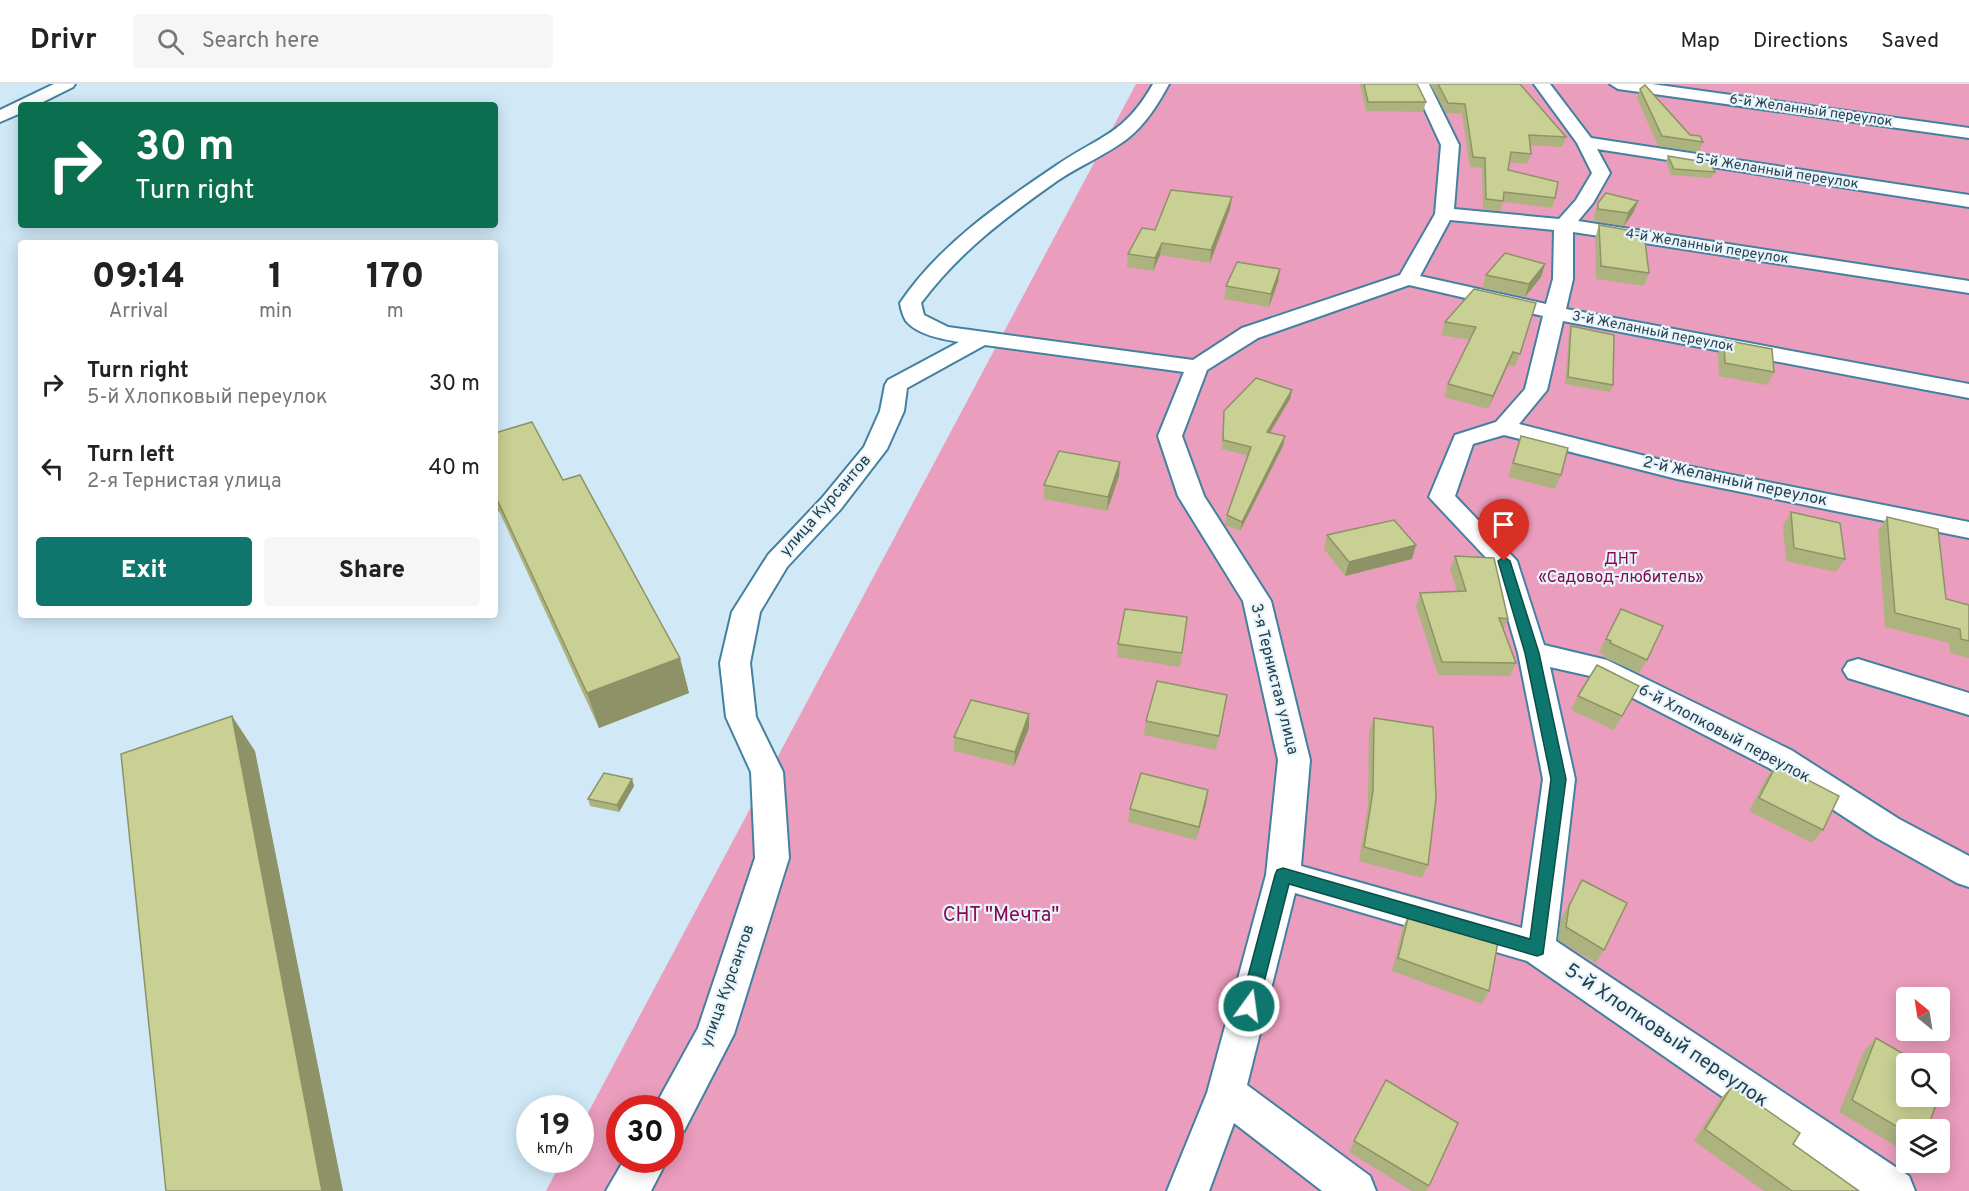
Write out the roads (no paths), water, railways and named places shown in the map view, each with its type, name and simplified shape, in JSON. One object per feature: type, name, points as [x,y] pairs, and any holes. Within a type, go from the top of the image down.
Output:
[{"type":"street","points":[[0,103],[39,84]]},
{"type":"street","points":[[30,102],[67,84]]},
{"type":"street","points":[[1161,84],[1138,119],[1116,139],[1076,161],[982,226],[925,282],[910,303],[915,318],[943,333],[1197,367],[1250,333],[1408,279],[1444,213],[1450,145],[1421,84]]},
{"type":"street","points":[[1537,948],[1559,779],[1532,653],[1504,561],[1442,496],[1463,441],[1504,427],[1536,390],[1563,279],[1564,225],[1584,203],[1601,172],[1585,142],[1542,84]]},
{"type":"street","name":"6-й Желанный переулок","points":[[1618,84],[1969,133]]},
{"type":"street","points":[[0,117],[18,108]]},
{"type":"street","name":"5-й Желанный переулок","points":[[1585,142],[1969,201]]},
{"type":"street","name":"4-й Желанный переулок","points":[[1444,213],[1564,225],[1969,287]]},
{"type":"street","name":"3-й Желанный переулок","points":[[1408,279],[1556,313],[1969,391]]},
{"type":"street","name":"улица Курсантов","points":[[682,1095],[715,1034],[772,858],[767,772],[741,717],[735,663],[746,612],[777,561],[831,504],[875,449],[892,411],[896,385],[982,338]]},
{"type":"street","name":"3-я Тернистая улица","points":[[1188,1191],[1226,1093],[1283,875],[1294,760],[1257,601],[1191,496],[1170,436],[1197,367]]},
{"type":"street","name":"2-й Желанный переулок","points":[[1504,427],[1692,475],[1969,530]]},
{"type":"street","name":"6-й Хлопковый переулок","points":[[1532,653],[1597,667],[1607,672],[1779,759],[1887,828],[1969,873]]},
{"type":"street","points":[[1858,670],[1969,704]]},
{"type":"street","name":"5-й Хлопковый переулок","points":[[1283,875],[1537,948],[1894,1191]]},
{"type":"street","points":[[1226,1093],[1355,1191]]},
{"type":"street","points":[[627,1191],[639,1173]]},
{"type":"park label","name":"ДНТ «Садовод-любитель»","points":[[1621,569]]},
{"type":"park label","name":"СНТ \"Мечта\"","points":[[1001,916]]}]
